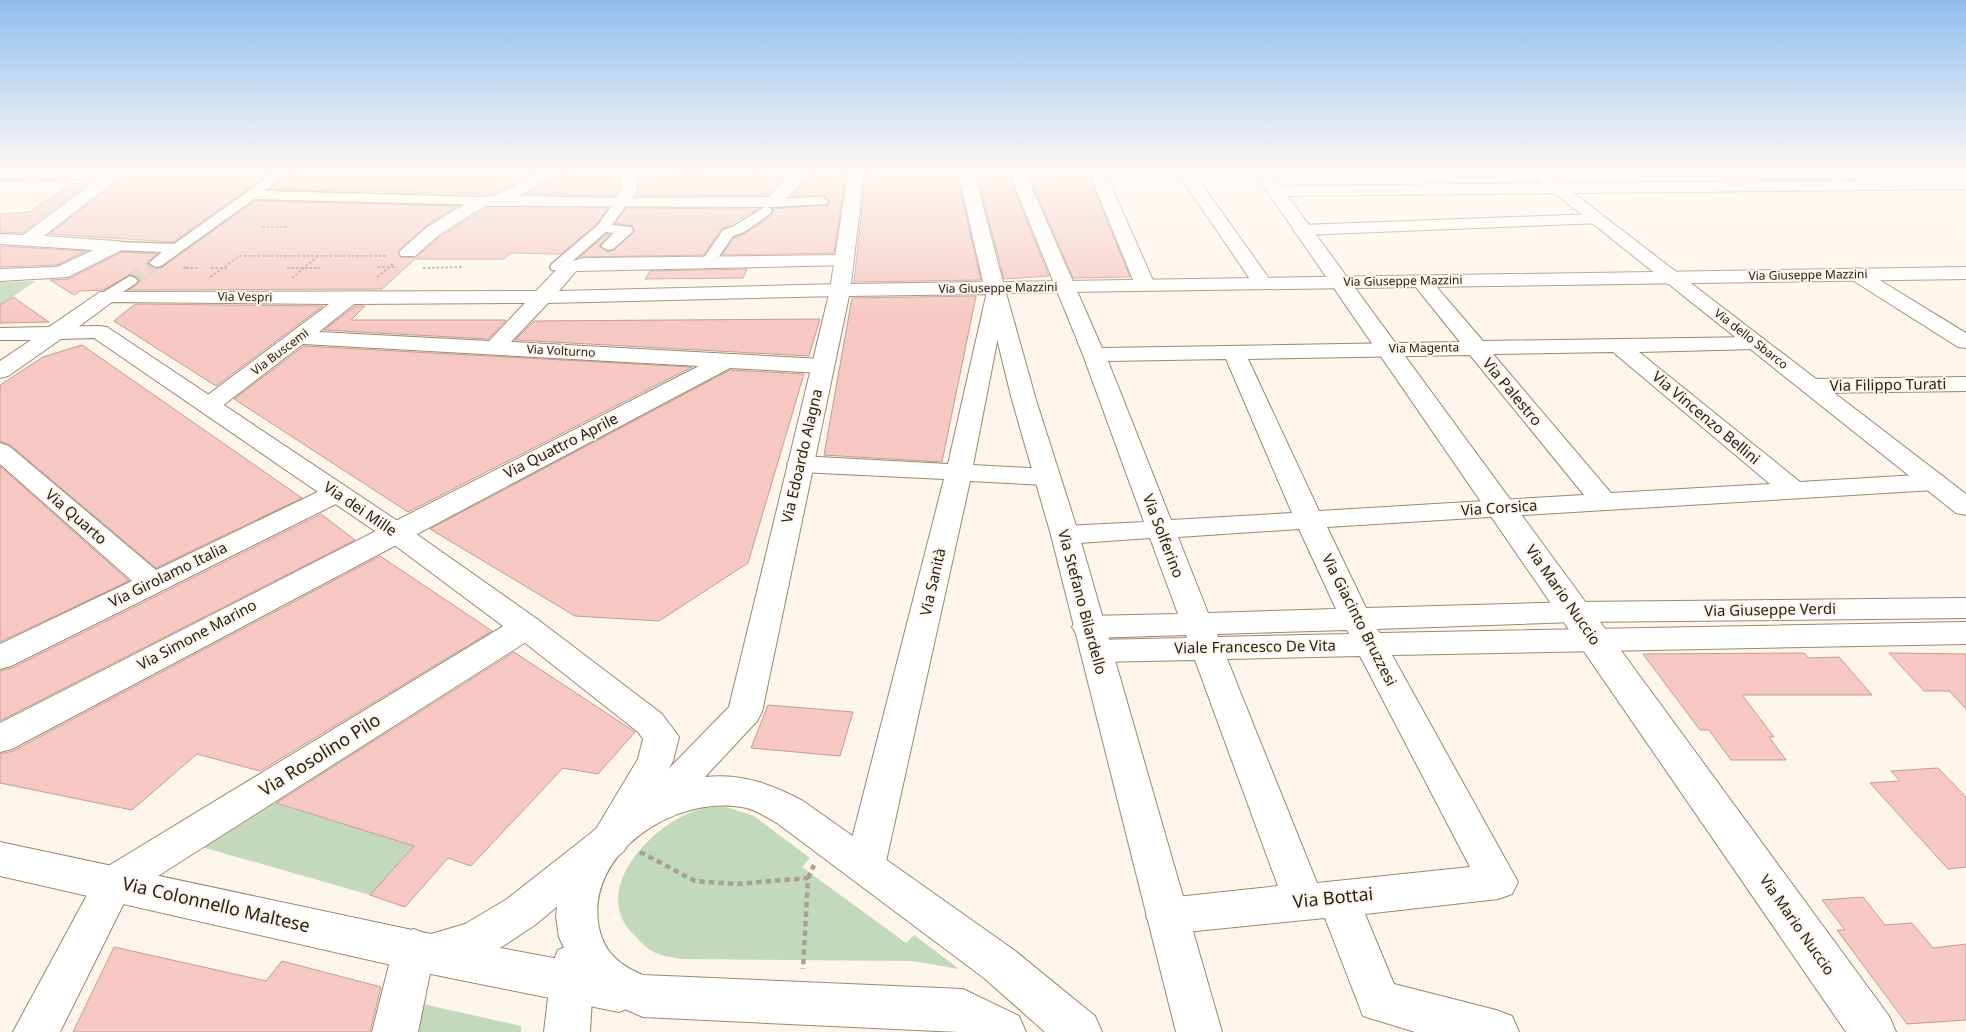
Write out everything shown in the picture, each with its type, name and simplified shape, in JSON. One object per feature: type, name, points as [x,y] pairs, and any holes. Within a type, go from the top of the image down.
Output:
[{"type":"street","points":[[26,241],[54,220]]},
{"type":"street","points":[[156,263],[216,220]]},
{"type":"street","points":[[400,259],[433,231],[454,220]]},
{"type":"street","points":[[557,267],[603,228],[609,220]]},
{"type":"street","points":[[710,259],[728,233],[740,229],[751,220]]},
{"type":"street","name":"Via Edoardo Alagna","points":[[654,807],[745,712],[840,290],[849,220]]},
{"type":"street","name":"Via Stefano Bilardello","points":[[978,220],[995,292],[1046,477],[1065,535],[1198,1032]]},
{"type":"street","name":"Via Solferino","points":[[1038,220],[1094,355],[1201,636],[1321,900],[1379,1001],[1496,1032]]},
{"type":"street","points":[[1118,220],[1145,285]]},
{"type":"street","points":[[1219,220],[1263,284]]},
{"type":"street","name":"Via Mario Nuccio","points":[[1295,220],[1389,348],[1868,1025]]},
{"type":"street","points":[[1302,230],[1565,220]]},
{"type":"street","name":"Via dello Sbarco","points":[[1598,220],[1966,506]]},
{"type":"street","points":[[603,228],[626,230],[608,246]]},
{"type":"street","points":[[0,239],[177,248]]},
{"type":"street","points":[[0,275],[61,273],[116,246]]},
{"type":"street","points":[[494,348],[570,267],[585,264],[710,259],[843,261]]},
{"type":"street","name":"Via Giuseppe Mazzini","points":[[542,297],[840,290],[995,292],[1066,287],[1145,285],[1966,273]]},
{"type":"street","points":[[1856,274],[1966,342]]},
{"type":"street","name":"Via Palestro","points":[[1421,281],[1604,502]]},
{"type":"street","name":"Via Vespri","points":[[54,334],[107,296],[135,288],[350,298],[542,297]]},
{"type":"street","name":"Via Sanità","points":[[865,866],[959,472],[995,292]]},
{"type":"street","name":"Via Buscemi","points":[[210,405],[350,298]]},
{"type":"street","name":"Via dei Mille","points":[[0,334],[99,332],[210,405],[395,532],[526,627],[650,723],[661,737],[655,761],[624,845]]},
{"type":"street","points":[[0,371],[54,334]]},
{"type":"street","name":"Via Volturno","points":[[299,337],[822,366]]},
{"type":"street","name":"Via Magenta","points":[[1094,355],[1389,348],[1755,343]]},
{"type":"street","name":"Via Vincenzo Bellini","points":[[1618,345],[1793,490]]},
{"type":"street","name":"Via Giacinto Bruzzesi","points":[[1234,352],[1309,520],[1363,631],[1498,882]]},
{"type":"street","name":"Via Quattro Aprile","points":[[395,532],[727,360]]},
{"type":"street","name":"Via Filippo Turati","points":[[1810,386],[1966,384]]},
{"type":"street","name":"Via Quarto","points":[[0,451],[153,583]]},
{"type":"street","points":[[800,464],[1046,477]]},
{"type":"street","name":"Via Corsica","points":[[1065,535],[1934,482]]},
{"type":"street","name":"Via Girolamo Italia","points":[[0,658],[336,493]]},
{"type":"street","name":"Via Simone Marino","points":[[0,739],[395,532]]},
{"type":"street","name":"Via Giuseppe Verdi","points":[[1574,612],[1966,608]]},
{"type":"street","name":"Viale Francesco De Vita","points":[[1092,639],[1363,631],[1574,612]]},
{"type":"street","name":"Via Rosolino Pilo","points":[[114,882],[526,627]]},
{"type":"street","name":"Viale Francesco De Vita","points":[[1363,631],[1594,639]]},
{"type":"street","name":"Via Giuseppe Verdi","points":[[1594,639],[1966,633]]},
{"type":"street","points":[[624,845],[621,829],[654,807],[690,794],[727,790],[761,796],[790,812],[999,964],[1079,1032]]},
{"type":"street","points":[[567,1032],[575,924],[580,889],[596,856],[624,845]]},
{"type":"street","points":[[395,1032],[422,952],[476,940],[624,845]]},
{"type":"street","name":"Via Colonnello Maltese","points":[[0,859],[114,882],[422,952],[643,996]]},
{"type":"street","points":[[36,1032],[114,882]]},
{"type":"street","name":"Via Bottai","points":[[1167,916],[1498,882]]},
{"type":"street","points":[[575,924],[585,956],[608,980],[643,996],[963,1010],[1003,1032]]},
{"type":"path","points":[[262,227],[289,227]]},
{"type":"path","points":[[214,281],[204,281],[240,256],[400,259]]},
{"type":"path","points":[[297,282],[287,282],[318,256]]},
{"type":"path","points":[[372,282],[400,259]]},
{"type":"path","points":[[378,268],[388,268],[400,259]]},
{"type":"path","points":[[423,268],[462,267]]},
{"type":"path","points":[[210,268],[229,268]]},
{"type":"path","points":[[287,268],[320,268]]},
{"type":"path","points":[[624,845],[655,857],[694,880],[718,883],[808,878],[801,1002]]},
{"type":"green space","points":[[36,281],[0,305],[0,282]]},
{"type":"green space","points":[[271,802],[414,846],[370,895],[202,847]]},
{"type":"green space","points":[[723,806],[754,816],[810,858],[802,867],[906,943],[914,935],[959,969],[912,961],[681,959],[650,950],[635,936],[623,920],[618,904],[620,887],[626,870],[637,854],[664,827],[690,813],[706,808]]},
{"type":"green space","points":[[423,1004],[521,1026],[521,1032],[417,1032]]},
{"type":"building","points":[[0,220],[39,220],[22,233],[0,232]]},
{"type":"building","points":[[67,220],[204,220],[173,242],[49,234]]},
{"type":"building","points":[[228,220],[435,220],[398,251],[401,258],[416,257],[440,237],[467,220],[600,220],[561,254],[511,253],[504,259],[415,259],[382,289],[129,290],[140,281],[131,274],[103,290],[80,291],[74,295],[50,280],[69,279],[122,252],[157,254],[147,263],[155,269],[161,268]]},
{"type":"building","points":[[617,220],[737,220],[721,229],[704,255],[580,257],[607,234],[610,234],[599,246],[608,252],[614,250],[635,231],[633,226],[615,223]]},
{"type":"building","points":[[765,220],[839,220],[834,253],[722,255],[734,238],[745,234]]},
{"type":"building","points":[[861,220],[967,220],[981,280],[854,282]]},
{"type":"building","points":[[989,220],[1026,220],[1049,276],[1004,279]]},
{"type":"building","points":[[1048,220],[1107,220],[1130,277],[1073,278]]},
{"type":"building","points":[[0,246],[86,251],[57,265],[0,267]]},
{"type":"building","points":[[747,269],[743,278],[645,279],[650,271]]},
{"type":"building","points":[[976,296],[942,462],[824,455],[852,298]]},
{"type":"building","points":[[13,297],[49,322],[0,323],[0,305]]},
{"type":"building","points":[[135,304],[323,306],[216,386],[114,321]]},
{"type":"building","points":[[355,306],[365,306],[351,320],[506,320],[488,339],[324,330]]},
{"type":"building","points":[[820,319],[809,356],[515,340],[534,321]]},
{"type":"building","points":[[82,345],[302,498],[156,568],[10,445],[0,441],[0,385],[43,357]]},
{"type":"building","points":[[304,346],[692,367],[408,512],[234,399]]},
{"type":"building","points":[[730,370],[804,374],[748,563],[659,621],[575,616],[430,529]]},
{"type":"building","points":[[0,466],[129,581],[0,642]]},
{"type":"building","points":[[321,514],[355,540],[0,721],[0,671],[12,668]]},
{"type":"building","points":[[380,556],[492,631],[260,771],[197,754],[132,810],[0,783],[0,754],[13,751]]},
{"type":"building","points":[[514,652],[635,732],[598,774],[563,768],[471,866],[448,858],[405,907],[370,895],[414,846],[276,803]]},
{"type":"building","points":[[1804,653],[1809,658],[1839,657],[1872,695],[1742,695],[1774,737],[1769,737],[1786,760],[1731,760],[1709,730],[1700,730],[1643,654]]},
{"type":"building","points":[[1889,653],[1966,654],[1966,709],[1949,691],[1924,691]]},
{"type":"building","points":[[768,705],[853,712],[840,756],[751,748]]},
{"type":"building","points":[[1938,768],[1966,797],[1966,867],[1948,869],[1870,783],[1900,781],[1891,771]]},
{"type":"building","points":[[1863,897],[1885,925],[1912,923],[1933,948],[1966,944],[1966,1020],[1907,1024],[1837,930],[1845,930],[1822,900]]},
{"type":"building","points":[[114,947],[266,981],[282,961],[381,987],[370,1032],[73,1032]]},
{"type":"tunnel","points":[[130,281],[156,263]]}]
